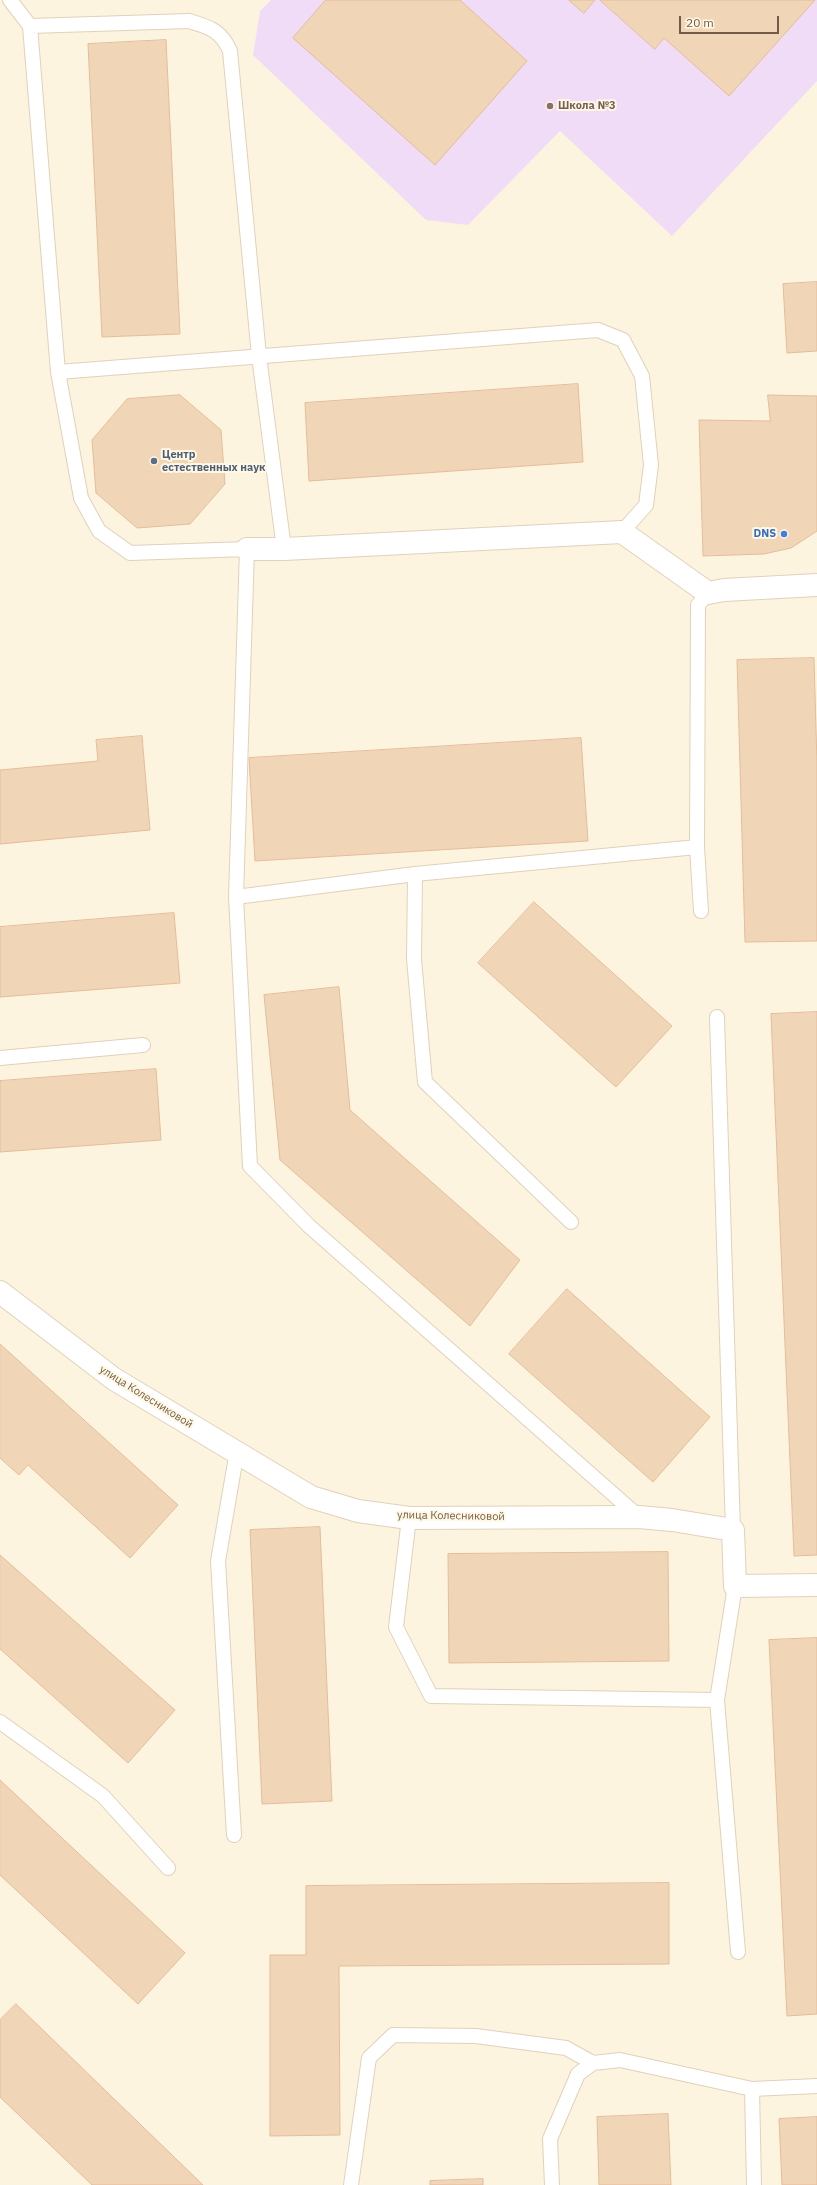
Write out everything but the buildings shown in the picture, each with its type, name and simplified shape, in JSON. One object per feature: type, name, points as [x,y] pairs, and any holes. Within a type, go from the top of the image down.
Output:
[{"type":"street","points":[[247,549],[284,549],[622,532],[708,593],[724,590],[817,585]]},
{"type":"street","name":"улица Колесниковой","points":[[0,1292],[114,1379],[237,1451],[311,1497],[358,1511],[409,1518],[639,1517],[672,1520],[733,1530]]},
{"type":"street","points":[[733,1530],[735,1586],[817,1586]]},
{"type":"lane","points":[[10,0],[30,26],[58,372],[81,498],[99,531],[130,553],[247,549],[236,897],[250,1166],[309,1226],[639,1517]]},
{"type":"lane","points":[[30,26],[189,20],[211,28],[224,38],[230,51],[259,356],[284,549]]},
{"type":"lane","points":[[58,372],[598,330],[623,340],[642,376],[651,465],[646,505],[622,532]]},
{"type":"lane","points":[[701,911],[697,847],[698,605],[708,593]]},
{"type":"lane","points":[[236,897],[415,874],[697,847]]},
{"type":"lane","points":[[415,874],[414,959],[425,1082],[571,1222]]},
{"type":"lane","points":[[717,1017],[733,1530]]},
{"type":"lane","points":[[0,1058],[143,1045]]},
{"type":"lane","points":[[234,1835],[218,1561],[237,1451]]},
{"type":"lane","points":[[409,1518],[396,1627],[431,1696],[717,1700]]},
{"type":"lane","points":[[735,1586],[717,1700],[738,1952]]},
{"type":"lane","points":[[0,1722],[103,1796],[168,1868]]},
{"type":"lane","points":[[351,2185],[369,2058],[393,2035],[476,2036],[566,2048],[593,2063]]},
{"type":"lane","points":[[552,2185],[550,2139],[578,2074],[593,2063],[620,2060],[752,2089],[817,2086]]},
{"type":"lane","points":[[752,2089],[754,2185]]},
{"type":"shaded area","name":"Школа №3","points":[[271,0],[817,0],[817,81],[672,236],[560,131],[468,225],[426,220],[253,55],[260,11]]},
{"type":"place","name":"Школа №3","points":[[550,106]]},
{"type":"place","name":"Центр естественных наук","points":[[154,461]]},
{"type":"place","name":"DNS","points":[[784,534]]}]
